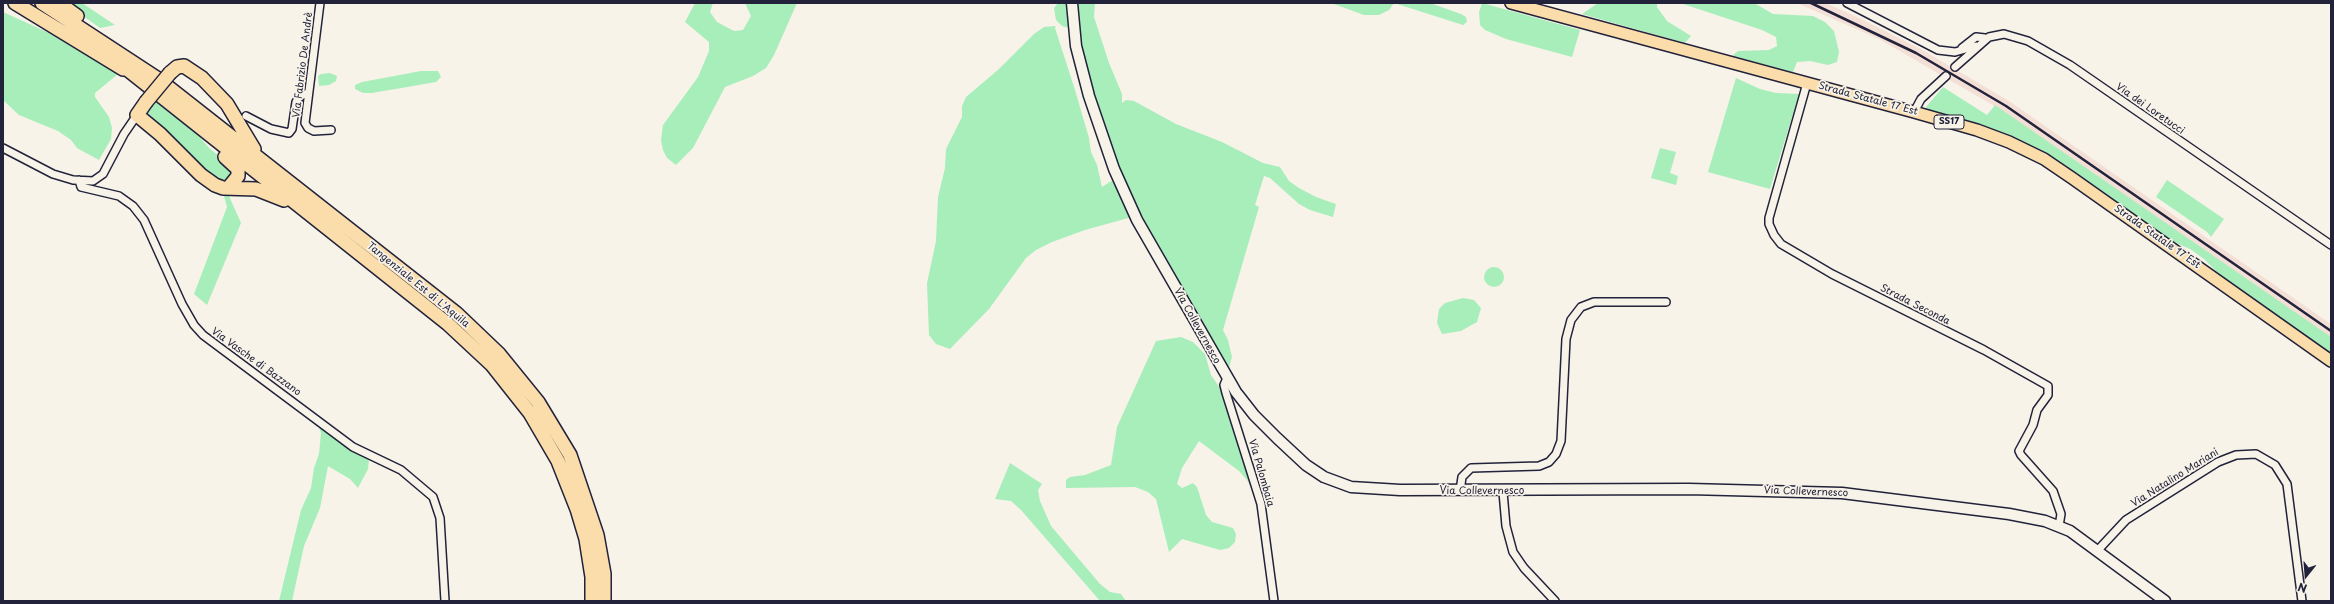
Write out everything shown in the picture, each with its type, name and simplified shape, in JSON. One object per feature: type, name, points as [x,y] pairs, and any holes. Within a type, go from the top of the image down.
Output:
[{"type":"highway","points":[[15,3],[155,83]]},
{"type":"highway","points":[[35,3],[155,83]]},
{"type":"highway","points":[[42,3],[155,83]]},
{"type":"highway","points":[[59,3],[111,40],[155,83]]},
{"type":"highway","points":[[266,165],[245,137],[229,107],[221,97],[190,68],[177,67],[170,72],[136,115],[160,134],[201,175],[215,185],[223,188],[229,187],[264,191],[307,212]]},
{"type":"highway","name":"Tangenziale Est di L'Aquila","points":[[155,83],[199,112],[456,313],[499,354],[538,402],[570,455],[597,535],[604,574],[604,601]]},
{"type":"highway","name":"Tangenziale Est di L'Aquila","points":[[155,83],[204,129],[448,324],[492,366],[530,413],[558,461],[577,509],[586,539],[592,577],[592,601]]},
{"type":"highway","points":[[199,112],[213,115],[221,114],[224,106],[221,97]]},
{"type":"highway","points":[[204,129],[221,153],[238,169],[238,176],[229,187]]},
{"type":"main road","name":"Strada Statale 17 Est","points":[[1511,3],[1914,112],[1998,137],[2050,163],[2331,361]]},
{"type":"street","name":"Via Fabrizio De Andrè","points":[[320,3],[305,115],[306,126],[314,131],[331,130]]},
{"type":"street","name":"Via Collevernesco","points":[[1072,3],[1073,32],[1080,66],[1096,118],[1118,178],[1137,220],[1227,378],[1247,407],[1306,465],[1329,480],[1346,486],[1369,489],[1503,492],[1683,489],[1842,493],[2009,514],[2059,526],[2098,550],[2165,601]]},
{"type":"street","points":[[1847,3],[1931,47],[1952,52],[1979,45]]},
{"type":"street","name":"Via dei Loretucci","points":[[1952,52],[1976,37],[1985,38],[2000,35],[2013,35],[2047,51],[2331,245]]},
{"type":"street","points":[[1955,68],[1985,38]]},
{"type":"street","points":[[1914,112],[1921,99],[1946,76]]},
{"type":"street","name":"Strada Seconda","points":[[1807,83],[1770,216],[1769,224],[1774,235],[1781,244],[1832,274],[1989,353],[2048,386],[2048,395],[2037,410],[2033,425],[2019,450],[2021,455],[2053,491],[2061,514],[2059,526]]},
{"type":"street","points":[[246,116],[271,129],[289,133],[292,129],[296,102],[300,96],[308,93]]},
{"type":"street","points":[[79,180],[93,181],[100,177],[136,115]]},
{"type":"street","name":"Via Vasche di Bazzano","points":[[3,148],[53,174],[79,180],[81,187],[118,196],[133,206],[144,220],[182,304],[194,325],[203,335],[354,447],[401,470],[432,497],[440,518],[445,601]]},
{"type":"street","points":[[1460,491],[1463,474],[1471,468],[1539,466],[1551,460],[1556,454],[1560,441],[1566,339],[1570,324],[1581,307],[1594,302],[1666,302]]},
{"type":"street","name":"Via Palombaia","points":[[1227,378],[1224,385],[1261,504],[1274,601]]},
{"type":"street","name":"Via Natalino Mariani","points":[[2098,550],[2126,520],[2218,462],[2236,455],[2256,454],[2277,466],[2288,486],[2302,601]]},
{"type":"street","points":[[1503,492],[1507,533],[1513,552],[1524,568],[1555,601]]},
{"type":"shaded area","points":[[1797,3],[1825,3],[1853,15],[1919,48],[2009,101],[2331,324],[2331,338],[2003,111],[1879,39]]},
{"type":"green space","points":[[65,3],[82,3],[115,25],[100,28]]},
{"type":"green space","points":[[695,3],[713,3],[710,12],[717,22],[734,31],[743,30],[751,16],[745,3],[797,3],[774,55],[766,68],[753,76],[725,87],[693,148],[676,165],[667,158],[663,150],[661,140],[663,125],[698,77],[709,51],[709,42],[685,22]]},
{"type":"green space","points":[[1058,3],[1068,3],[1069,28],[1062,26],[1056,20],[1054,8]]},
{"type":"green space","points":[[1077,3],[1095,3],[1094,17],[1109,63],[1122,94],[1122,103],[1126,100],[1134,101],[1176,124],[1222,142],[1263,163],[1280,167],[1289,181],[1299,188],[1316,197],[1336,204],[1333,217],[1310,210],[1299,204],[1270,178],[1264,176],[1255,205],[1259,207],[1223,330],[1228,340],[1232,357],[1228,371],[1141,217],[1122,177],[1093,94],[1081,51]]},
{"type":"green space","points":[[1331,3],[1394,3],[1389,10],[1379,15],[1364,15]]},
{"type":"green space","points":[[1394,3],[1430,3],[1461,14],[1466,17],[1467,22],[1463,25]]},
{"type":"green space","points":[[1482,3],[1580,30],[1572,57],[1506,39],[1485,30],[1480,25],[1479,12]]},
{"type":"green space","points":[[1598,3],[1657,3],[1657,7],[1667,21],[1691,36],[1685,43],[1582,14]]},
{"type":"green space","points":[[1680,3],[1754,3],[1773,14],[1813,16],[1825,22],[1834,31],[1839,52],[1837,62],[1828,65],[1810,61],[1797,62],[1793,72],[1732,56],[1738,51],[1769,50],[1777,46],[1776,37],[1762,30]]},
{"type":"green space","points":[[3,12],[49,33],[118,74],[95,93],[95,97],[109,117],[112,128],[111,139],[99,160],[77,148],[71,140],[58,131],[19,115],[3,100]]},
{"type":"green space","points":[[1056,26],[1055,28],[1075,90],[1089,138],[1091,152],[1097,165],[1102,187],[1116,178],[1132,217],[1085,230],[1052,242],[1036,250],[1026,258],[989,309],[950,349],[936,344],[929,335],[927,283],[936,241],[938,197],[945,168],[946,149],[962,117],[962,106],[966,97],[999,69],[1034,34],[1044,27]]},
{"type":"green space","points":[[421,71],[438,71],[441,77],[436,82],[372,93],[363,93],[355,89],[355,85],[362,82]]},
{"type":"green space","points":[[330,73],[337,76],[336,81],[329,85],[319,86],[318,76],[321,74]]},
{"type":"green space","points":[[1736,78],[1760,89],[1776,93],[1799,94],[1770,189],[1708,172]]},
{"type":"green space","points":[[1943,87],[1987,115],[1995,105],[2331,337],[2331,358],[2231,286],[2204,259],[2190,249],[2156,234],[2057,164],[1932,114],[1926,107]]},
{"type":"green space","points":[[156,102],[198,135],[209,148],[229,164],[233,170],[232,181],[219,182],[161,130],[147,112]]},
{"type":"green space","points":[[1660,148],[1676,152],[1670,173],[1678,176],[1676,185],[1651,178]]},
{"type":"green space","points":[[2167,180],[2224,219],[2211,237],[2207,232],[2156,197]]},
{"type":"green space","points":[[224,196],[229,196],[241,223],[207,305],[194,294],[227,207]]},
{"type":"green space","points":[[1494,267],[1501,270],[1504,277],[1501,284],[1494,287],[1487,284],[1484,277],[1487,270]]},
{"type":"green space","points":[[1463,298],[1474,300],[1481,308],[1477,322],[1461,331],[1442,334],[1437,323],[1439,309],[1445,303]]},
{"type":"green space","points":[[1181,337],[1193,342],[1205,354],[1211,375],[1220,388],[1232,419],[1255,493],[1239,471],[1199,441],[1182,468],[1177,484],[1182,488],[1193,483],[1197,487],[1206,515],[1212,522],[1233,528],[1236,534],[1235,542],[1229,548],[1220,550],[1182,539],[1169,552],[1156,499],[1148,492],[1135,487],[1066,488],[1066,480],[1070,477],[1085,475],[1111,465],[1117,427],[1156,341]]},
{"type":"green space","points":[[318,425],[369,459],[368,469],[358,488],[350,479],[328,466],[320,508],[304,546],[292,601],[279,601],[301,510],[311,488],[314,468],[319,454],[321,433]]},
{"type":"green space","points":[[1010,463],[1042,484],[1038,490],[1040,501],[1051,526],[1100,584],[1110,592],[1121,594],[1126,601],[1100,601],[1021,510],[1011,501],[995,499]]},
{"type":"railway","points":[[1811,3],[1916,53],[2006,106],[2331,331]]}]
